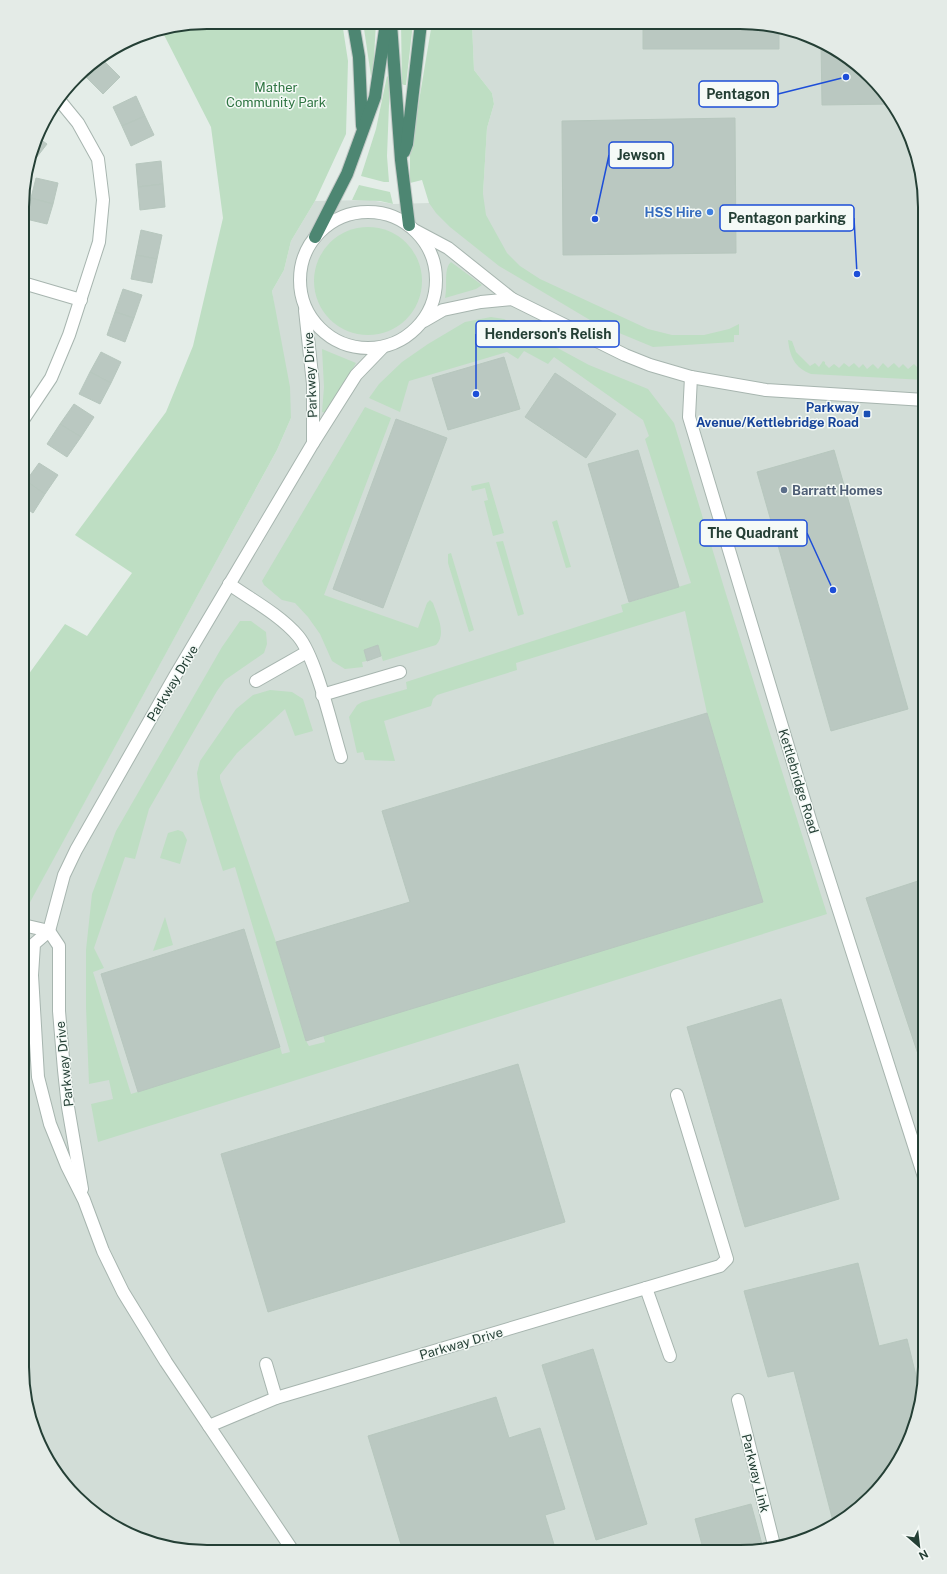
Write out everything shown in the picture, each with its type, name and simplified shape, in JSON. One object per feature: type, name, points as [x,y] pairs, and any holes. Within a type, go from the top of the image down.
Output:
[{"type":"highway","points":[[354,29],[359,57],[362,133]]},
{"type":"highway","points":[[315,237],[347,174],[375,97],[385,29]]},
{"type":"highway","points":[[392,29],[401,160],[412,228]]},
{"type":"highway","points":[[401,160],[407,144],[420,29]]},
{"type":"street","points":[[29,411],[51,378],[69,335],[99,242],[103,200],[98,159],[78,122],[62,104]]},
{"type":"street","points":[[512,299],[481,302],[443,310],[421,323],[403,339],[383,347],[357,348],[339,343],[327,336],[316,326],[305,308],[299,285],[301,264],[306,250],[315,237],[333,222],[355,213],[372,212],[390,215],[448,248],[512,299],[625,355],[691,378],[766,390],[918,400]]},
{"type":"street","points":[[412,228],[427,245],[434,262],[436,288],[431,306],[421,323]]},
{"type":"street","points":[[29,285],[81,300]]},
{"type":"street","name":"Parkway Drive","points":[[305,308],[313,384],[313,443]]},
{"type":"street","name":"Parkway Drive","points":[[289,1545],[166,1362],[123,1292],[103,1252],[84,1200],[67,1166],[50,1124],[38,1077],[32,975],[34,944],[49,931],[64,875],[76,850],[229,584],[313,443],[356,375],[383,347]]},
{"type":"street","name":"Kettlebridge Road","points":[[691,378],[689,417],[812,826],[918,1158]]},
{"type":"street","points":[[229,584],[286,624],[299,637],[307,652],[341,757]]},
{"type":"street","points":[[256,681],[307,652]]},
{"type":"street","points":[[322,695],[400,672]]},
{"type":"street","points":[[29,926],[49,931]]},
{"type":"street","name":"Parkway Drive","points":[[49,931],[59,946],[59,1011],[64,1070],[68,1107],[84,1200]]},
{"type":"street","name":"Parkway Drive","points":[[209,1426],[276,1398],[720,1266],[727,1259],[677,1095]]},
{"type":"street","points":[[646,1288],[670,1356]]},
{"type":"street","points":[[266,1364],[276,1398]]},
{"type":"street","name":"Parkway Link","points":[[738,1400],[773,1542]]},
{"type":"shaded area","points":[[472,29],[752,29],[775,32],[797,38],[819,47],[839,59],[857,73],[874,90],[888,108],[900,128],[909,150],[915,172],[918,195],[918,1379],[915,1402],[909,1424],[900,1446],[888,1466],[866,1493],[839,1515],[819,1527],[797,1536],[775,1542],[752,1545],[195,1545],[172,1542],[150,1536],[128,1527],[108,1515],[81,1493],[59,1466],[47,1446],[38,1424],[32,1402],[29,1379],[29,903],[277,450],[291,418],[272,291],[284,270],[291,241],[315,201],[370,200],[393,204],[429,203],[483,194],[487,128],[494,104],[492,93],[474,70]]},
{"type":"green space","name":"Mather Community Park","points":[[195,29],[343,29],[348,61],[346,134],[315,201],[291,241],[284,270],[272,291],[290,387],[291,418],[277,450],[29,904],[29,674],[65,624],[87,636],[132,573],[75,535],[166,412],[193,346],[223,218],[211,127],[164,34]]},
{"type":"green space","points":[[364,29],[376,29],[373,76],[371,76]]},
{"type":"green space","points":[[401,29],[412,29],[406,85],[402,84]]},
{"type":"green space","points":[[431,29],[472,29],[474,70],[492,93],[494,104],[487,128],[483,194],[486,215],[507,253],[520,266],[540,279],[648,329],[672,335],[704,335],[729,329],[739,324],[739,335],[734,335],[734,342],[653,347],[595,323],[499,266],[450,227],[436,213],[429,203],[422,180],[410,183],[410,155]]},
{"type":"green space","points":[[387,76],[390,79],[387,156],[389,182],[384,182],[361,176],[376,129]]},
{"type":"green space","points":[[359,185],[390,192],[393,204],[380,201],[352,200]]},
{"type":"green space","points":[[368,227],[389,231],[406,243],[418,260],[422,281],[418,302],[406,319],[389,331],[368,335],[347,331],[330,319],[318,302],[314,281],[318,260],[330,243],[347,231]]},
{"type":"green space","points":[[451,262],[482,285],[476,289],[445,298],[446,274]]},
{"type":"green space","points":[[491,317],[504,319],[589,365],[648,389],[674,423],[726,594],[827,914],[98,1142],[91,1104],[113,1099],[109,1080],[89,1084],[86,1007],[86,950],[92,894],[116,831],[222,647],[240,621],[251,621],[266,632],[267,644],[264,653],[225,680],[217,691],[149,809],[135,859],[125,857],[94,948],[104,968],[93,972],[131,1094],[280,1047],[282,1054],[290,1052],[235,867],[223,871],[200,798],[197,773],[200,761],[236,709],[253,695],[270,690],[292,692],[303,699],[313,731],[295,736],[285,709],[237,753],[220,775],[220,779],[276,942],[306,1041],[309,1046],[325,1042],[323,1035],[763,902],[707,713],[685,611],[516,663],[517,670],[437,695],[433,699],[431,706],[384,721],[395,761],[365,760],[363,752],[357,753],[349,717],[357,705],[362,702],[407,689],[406,682],[623,612],[621,605],[691,583],[645,439],[649,436],[643,420],[554,357],[548,364],[524,351],[518,359],[507,352],[409,381],[400,412],[369,398],[379,384],[402,362],[428,344],[465,322]]},
{"type":"green space","points":[[788,340],[792,341],[796,352],[810,366],[815,363],[819,367],[823,361],[829,368],[834,364],[839,368],[844,363],[849,367],[854,363],[859,368],[863,364],[867,369],[873,364],[878,369],[883,363],[888,368],[894,363],[899,368],[903,364],[908,369],[914,364],[918,368],[918,380],[811,374],[801,369],[797,365],[790,352]]},
{"type":"green space","points":[[322,349],[356,363],[326,413],[322,412],[324,387]]},
{"type":"green space","points":[[365,407],[391,418],[324,595],[418,628],[427,603],[430,600],[433,603],[439,619],[441,635],[436,645],[383,661],[378,646],[364,650],[367,661],[362,662],[363,667],[345,669],[332,661],[320,634],[308,617],[295,603],[282,600],[264,585],[262,581]]},
{"type":"green space","points":[[489,482],[504,533],[493,536],[484,501],[488,500],[485,488],[472,491],[471,486]]},
{"type":"green space","points":[[557,520],[571,567],[566,568],[552,522]]},
{"type":"green space","points":[[503,541],[524,614],[518,616],[496,542]]},
{"type":"green space","points":[[451,553],[474,630],[469,632],[448,563],[448,554]]},
{"type":"green space","points":[[178,830],[183,832],[187,840],[180,864],[160,858],[168,833]]},
{"type":"green space","points":[[165,917],[173,945],[153,951]]},
{"type":"building","points":[[643,29],[752,29],[779,33],[779,49],[643,49]]},
{"type":"building","points":[[821,48],[839,59],[857,73],[866,81],[885,104],[822,105]]},
{"type":"building","points":[[105,62],[120,77],[103,94],[87,78]]},
{"type":"building","points":[[99,66],[87,78],[86,77]]},
{"type":"building","points":[[136,96],[145,116],[122,126],[113,107]]},
{"type":"building","points":[[145,116],[154,135],[131,146],[122,126]]},
{"type":"building","points":[[735,118],[736,253],[563,255],[562,121]]},
{"type":"building","points":[[42,141],[47,144],[36,159]]},
{"type":"building","points":[[161,161],[163,184],[138,187],[136,164]]},
{"type":"building","points":[[36,178],[58,183],[53,204],[31,198]]},
{"type":"building","points":[[163,184],[165,207],[140,210],[138,187]]},
{"type":"building","points":[[31,198],[53,204],[47,224],[29,220],[29,206]]},
{"type":"building","points":[[141,230],[162,235],[157,259],[136,255]]},
{"type":"building","points":[[136,255],[157,259],[152,283],[131,279]]},
{"type":"building","points":[[123,289],[142,295],[134,318],[115,312]]},
{"type":"building","points":[[115,312],[134,318],[125,342],[107,335]]},
{"type":"building","points":[[101,352],[121,362],[111,383],[90,372]]},
{"type":"building","points":[[504,357],[520,409],[448,430],[432,378]]},
{"type":"building","points":[[90,372],[111,383],[100,404],[79,394]]},
{"type":"building","points":[[555,373],[616,414],[586,458],[525,417]]},
{"type":"building","points":[[74,404],[94,417],[81,437],[60,424]]},
{"type":"building","points":[[396,419],[447,438],[383,608],[333,589]]},
{"type":"building","points":[[60,424],[81,437],[67,457],[47,444]]},
{"type":"building","points":[[638,450],[679,587],[629,602],[588,464]]},
{"type":"building","points":[[834,450],[908,709],[831,731],[757,472]]},
{"type":"building","points":[[39,463],[58,475],[45,494],[29,483],[29,477]]},
{"type":"building","points":[[29,483],[45,494],[33,513],[29,510]]},
{"type":"building","points":[[378,645],[381,656],[367,661],[364,650]]},
{"type":"building","points":[[707,713],[763,902],[306,1041],[276,942],[410,902],[382,811]]},
{"type":"building","points":[[918,881],[918,1054],[866,898]]},
{"type":"building","points":[[244,929],[280,1047],[138,1092],[101,974]]},
{"type":"building","points":[[781,999],[839,1199],[745,1227],[687,1027]]},
{"type":"building","points":[[518,1064],[565,1222],[268,1312],[221,1154]]},
{"type":"building","points":[[858,1263],[879,1346],[907,1339],[918,1382],[915,1402],[909,1424],[900,1446],[888,1466],[866,1493],[832,1519],[794,1371],[768,1377],[744,1291]]},
{"type":"building","points":[[593,1349],[647,1524],[596,1540],[542,1365]]},
{"type":"building","points":[[496,1397],[509,1438],[540,1428],[565,1509],[545,1515],[554,1545],[401,1545],[368,1436]]},
{"type":"building","points":[[751,1504],[762,1543],[752,1545],[702,1545],[695,1519]]},
{"type":"place","name":"Pentagon","points":[[846,77]]},
{"type":"place","name":"HSS Hire","points":[[710,212]]},
{"type":"place","name":"Jewson","points":[[595,219]]},
{"type":"place","name":"Pentagon parking","points":[[857,274]]},
{"type":"place","name":"Henderson's Relish","points":[[476,394]]},
{"type":"place","name":"Parkway Avenue/Kettlebridge Road","points":[[867,414]]},
{"type":"place","name":"Barratt Homes","points":[[784,490]]},
{"type":"place","name":"The Quadrant","points":[[833,590]]}]
